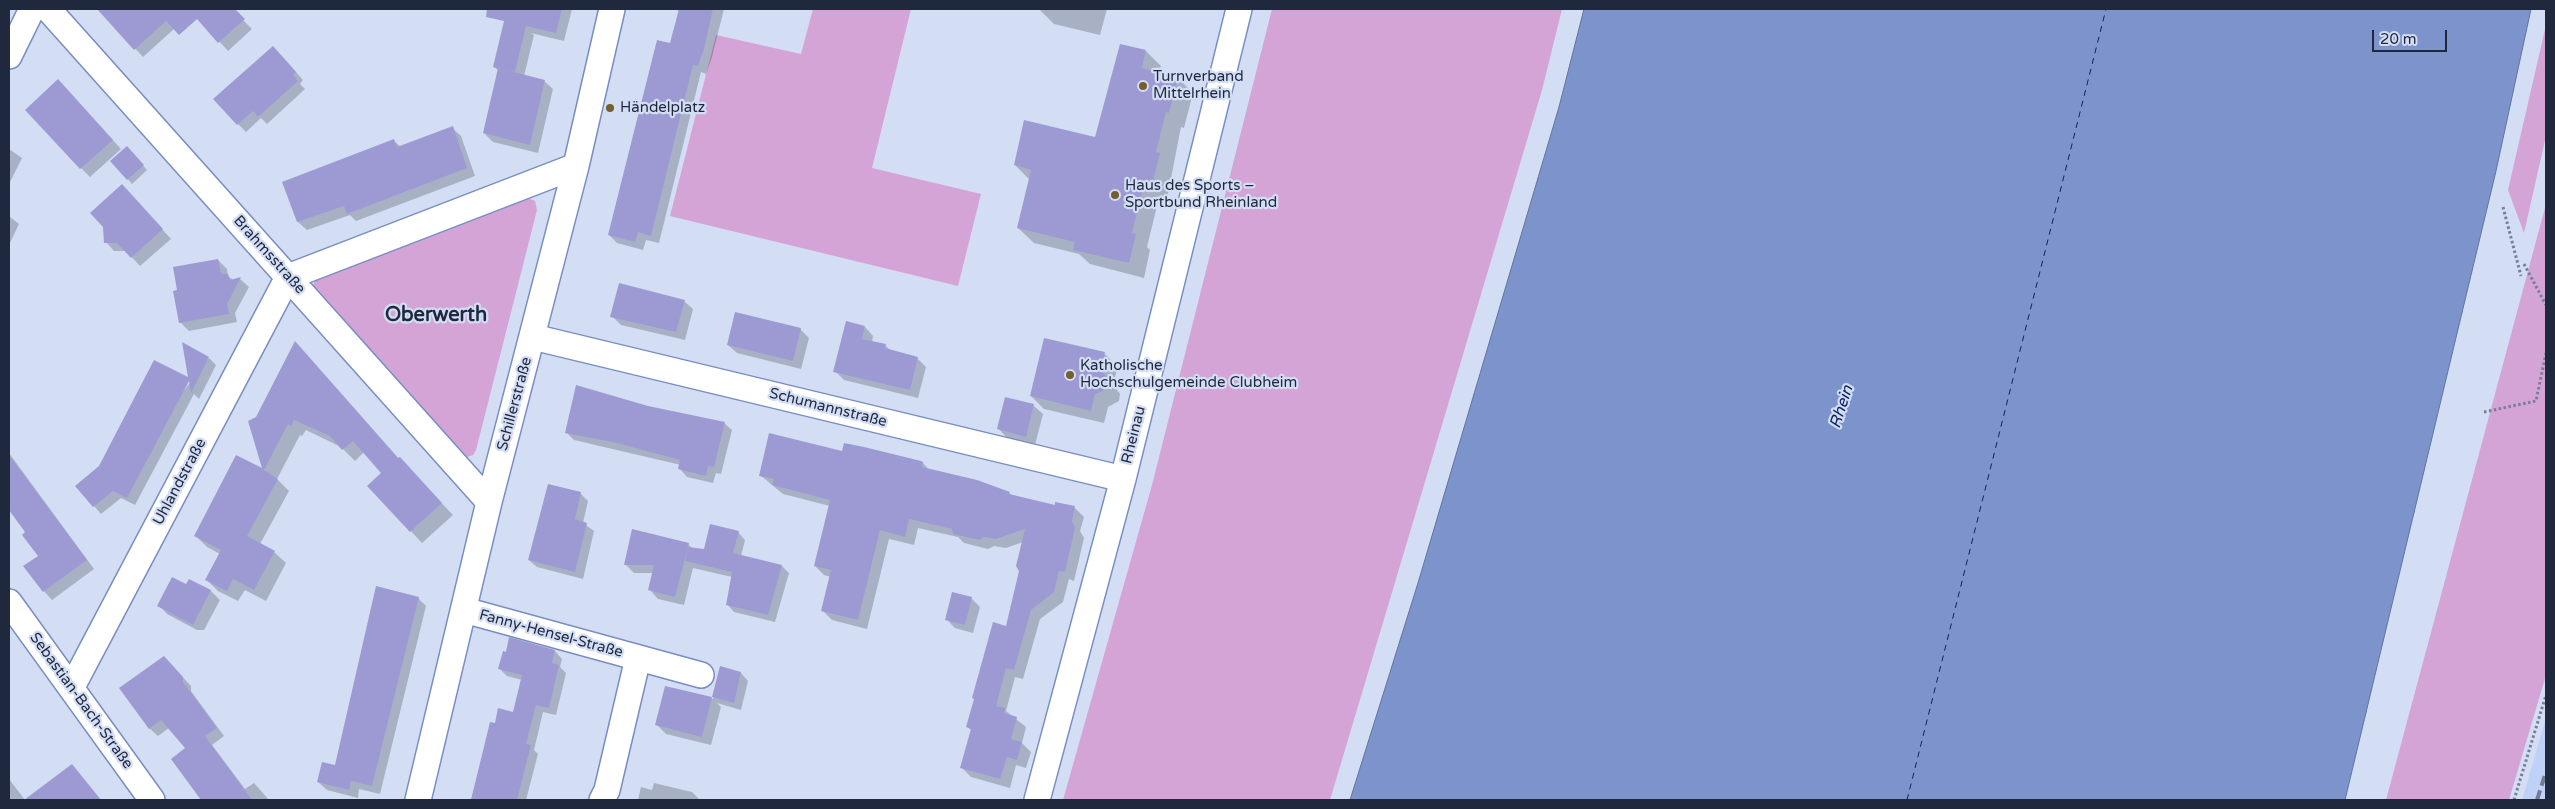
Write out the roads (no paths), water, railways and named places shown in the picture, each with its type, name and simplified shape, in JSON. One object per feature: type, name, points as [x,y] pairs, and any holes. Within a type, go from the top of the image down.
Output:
[{"type":"street","points":[[9,56],[32,9]]},
{"type":"street","name":"Brahmsstraße","points":[[48,9],[489,502]]},
{"type":"street","name":"Schillerstraße","points":[[418,800],[489,502],[576,166],[612,9]]},
{"type":"street","name":"Rheinau","points":[[1037,800],[1123,480],[1239,9]]},
{"type":"street","points":[[288,277],[576,166]]},
{"type":"street","name":"Uhlandstraße","points":[[72,687],[288,277]]},
{"type":"street","name":"Schumannstraße","points":[[532,337],[1123,480]]},
{"type":"street","name":"Sebastian-Bach-Straße","points":[[9,602],[152,800]]},
{"type":"street","name":"Fanny-Hensel-Straße","points":[[464,610],[701,675]]},
{"type":"street","name":"Fanny-Hensel-Straße","points":[[602,800],[607,790],[638,658]]},
{"type":"water","name":"Rhein","points":[[1584,9],[2531,9],[2496,171],[2345,800],[1350,800],[1418,583],[1559,107]]},
{"type":"railway","points":[[2537,800],[2546,772]]},
{"type":"place","name":"Turnverband Mittelrhein","points":[[1143,86]]},
{"type":"place","name":"Händelplatz","points":[[610,108]]},
{"type":"place","name":"Haus des Sports – Sportbund Rheinland","points":[[1115,195]]},
{"type":"place","name":"Katholische Hochschulgemeinde Clubheim","points":[[1070,375]]},
{"type":"district","name":"Oberwerth","points":[[436,316]]}]
